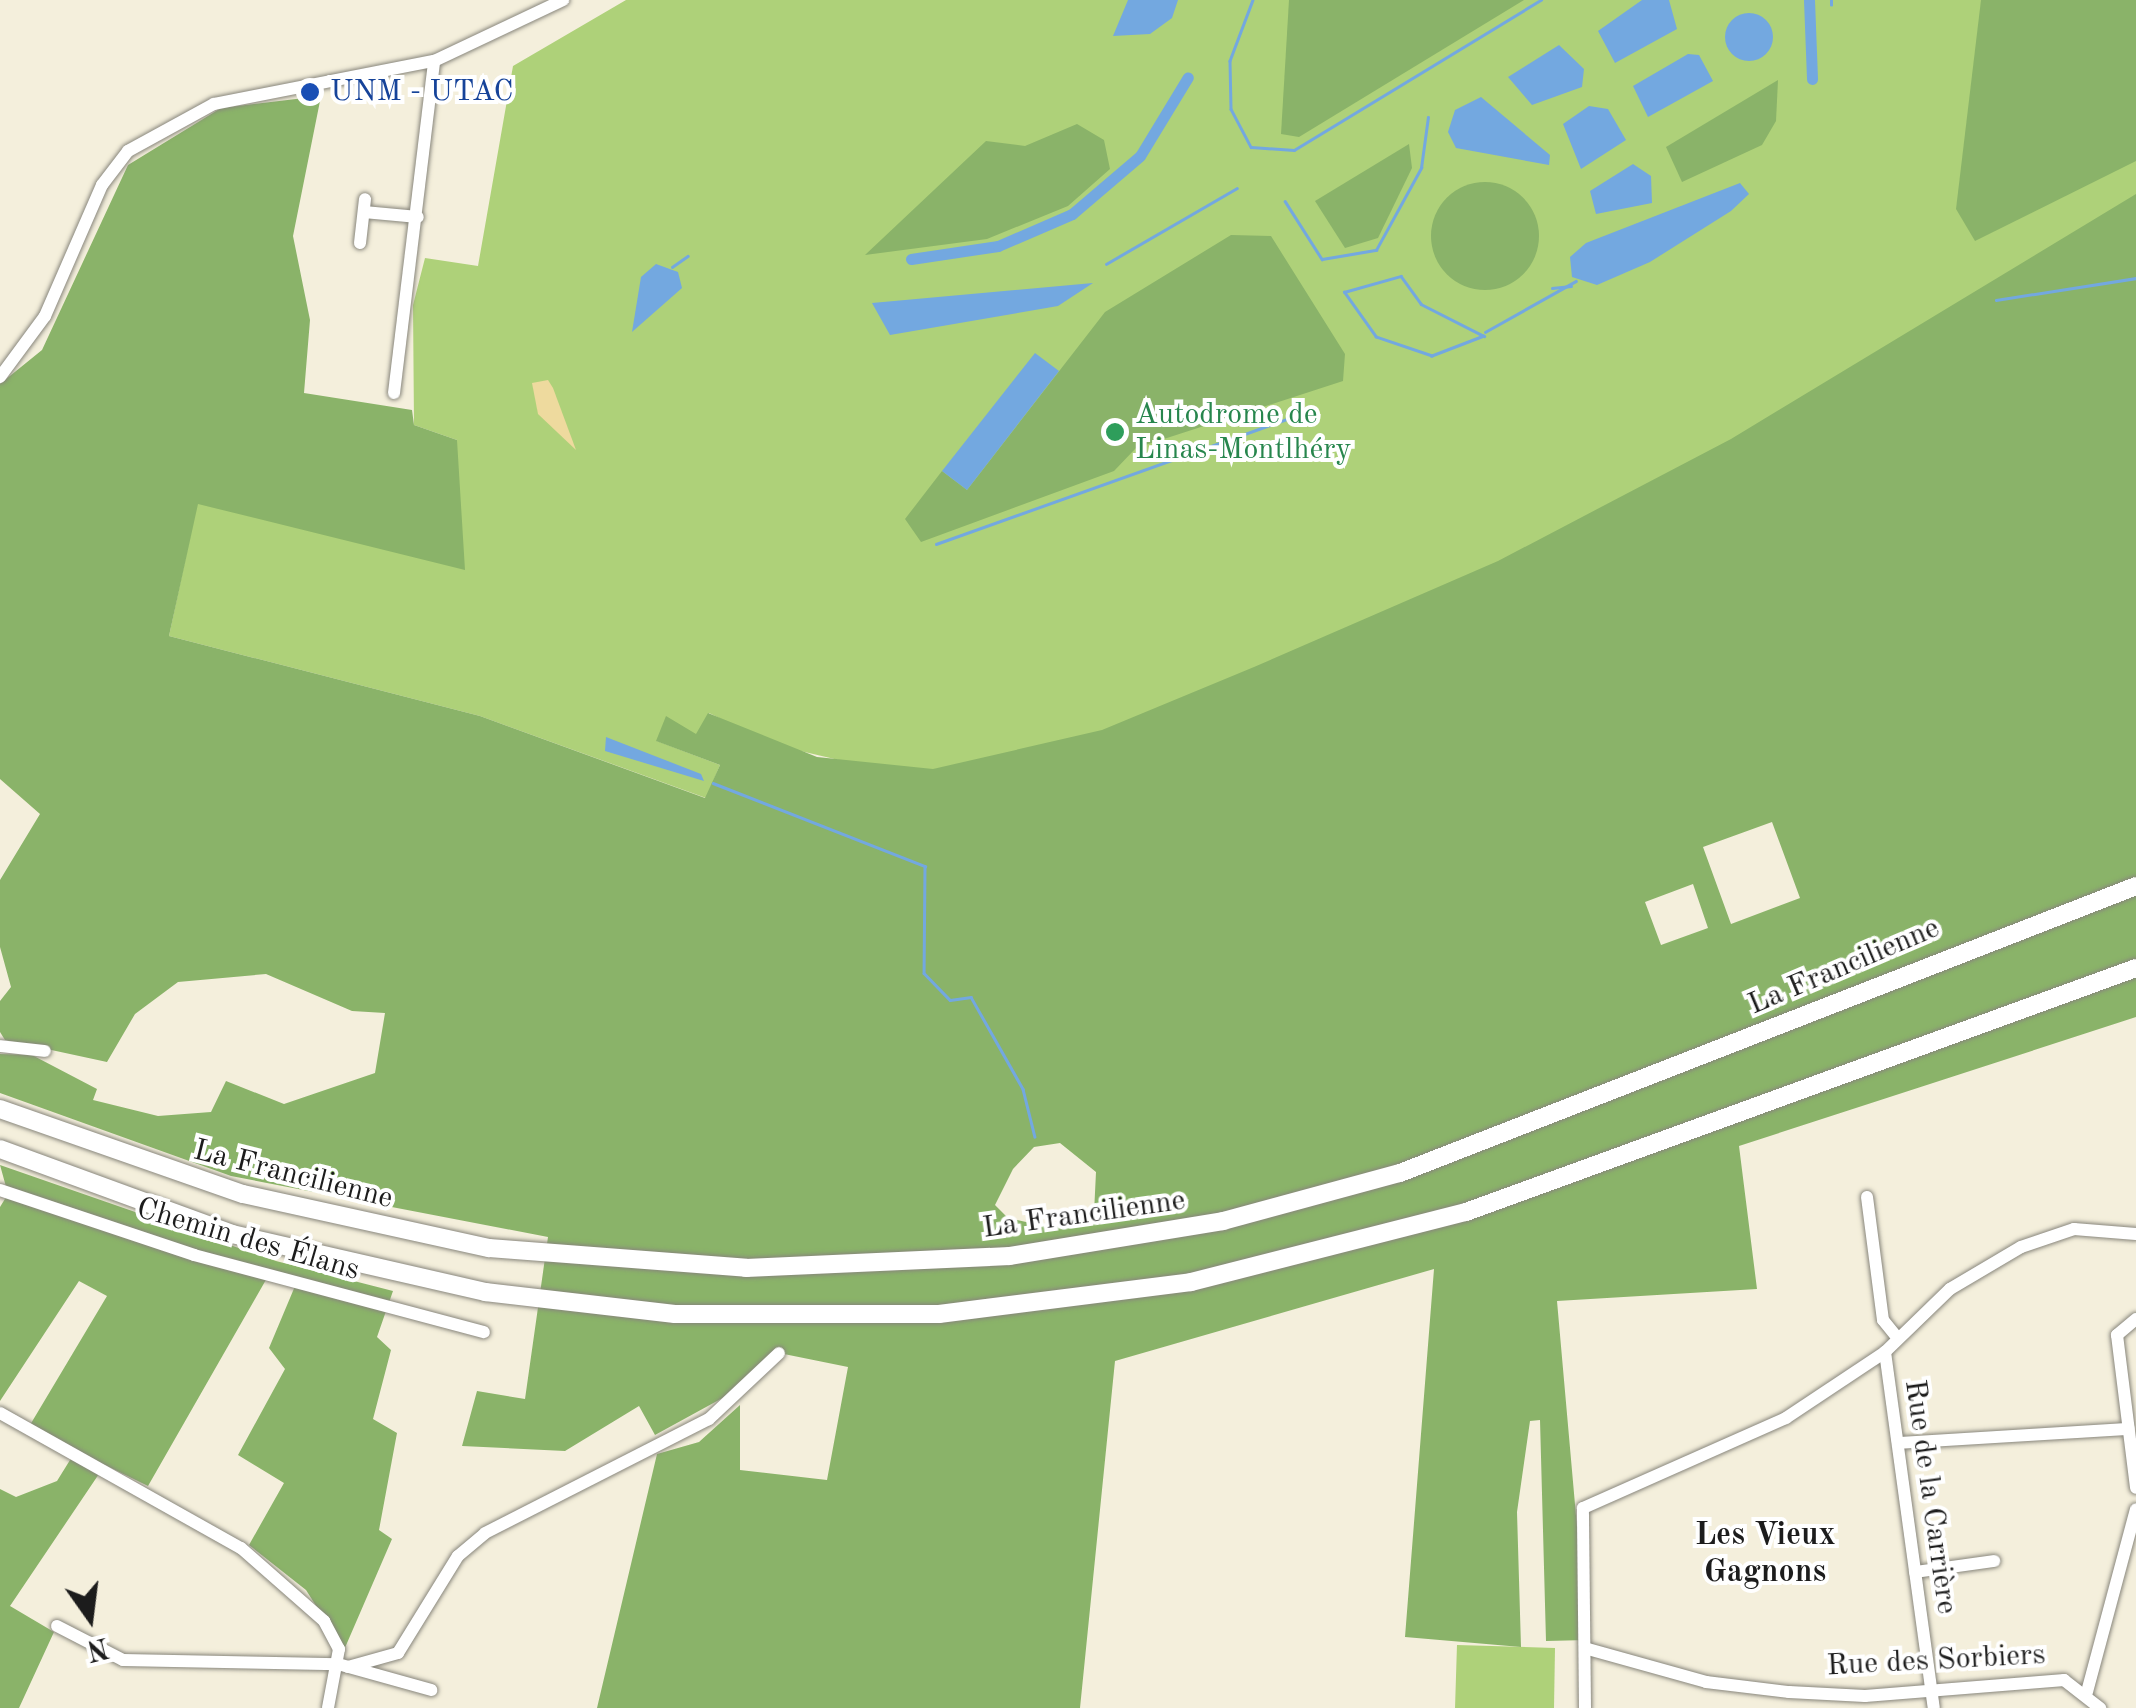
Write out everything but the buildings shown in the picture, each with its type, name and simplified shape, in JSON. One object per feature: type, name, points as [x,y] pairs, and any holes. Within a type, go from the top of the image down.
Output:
[{"type":"highway","name":"La Francilienne","points":[[0,1109],[243,1194],[489,1248],[746,1268],[1010,1256],[1223,1221],[1400,1173],[2136,886]]},
{"type":"highway","points":[[0,1149],[232,1234],[485,1292],[674,1314],[939,1314],[1191,1282],[1447,1218],[2136,968]]},
{"type":"street","points":[[0,377],[45,316],[102,185],[128,151],[242,95],[434,61],[563,0]]},
{"type":"street","points":[[394,393],[434,61]]},
{"type":"street","points":[[360,243],[365,205],[418,217]]},
{"type":"street","points":[[0,1046],[45,1051]]},
{"type":"street","name":"Chemin des Élans","points":[[0,1190],[194,1255],[484,1332]]},
{"type":"street","points":[[1867,1197],[1883,1320],[1895,1335]]},
{"type":"street","points":[[1585,1708],[1588,1649],[1576,1521],[1586,1506],[1772,1426],[1885,1352],[1895,1335],[1950,1289],[2039,1239],[2074,1229],[2136,1234]]},
{"type":"street","points":[[2136,1319],[2117,1335],[2136,1488]]},
{"type":"street","points":[[343,1666],[398,1654],[458,1556],[486,1532],[709,1419],[779,1352]]},
{"type":"street","name":"Rue de la Carrière","points":[[1885,1352],[1934,1708]]},
{"type":"street","points":[[0,1413],[240,1548],[332,1629],[343,1666],[328,1708]]},
{"type":"street","points":[[1898,1443],[2128,1429]]},
{"type":"street","points":[[2087,1692],[2136,1509]]},
{"type":"street","points":[[1916,1572],[1994,1561]]},
{"type":"street","points":[[57,1626],[123,1660],[343,1666],[432,1690]]},
{"type":"street","name":"Rue des Sorbiers","points":[[1588,1649],[1738,1687],[1932,1690],[2050,1679],[2087,1692],[2100,1708]]},
{"type":"green space","name":"Autodrome de Linas-Montlhéry","points":[[626,0],[2136,0],[2136,218],[1321,811],[860,765],[775,745],[709,713],[697,734],[657,741],[720,765],[706,798],[480,716],[169,636],[197,504],[457,440],[414,425],[413,305],[425,258],[478,266],[513,66]]},
{"type":"green space","points":[[1289,0],[1524,0],[1299,137],[1281,134]]},
{"type":"green space","points":[[1981,0],[2136,0],[2136,161],[1975,241],[1956,209]]},
{"type":"green space","points":[[1778,80],[1776,121],[1762,145],[1682,182],[1666,147]]},
{"type":"green space","points":[[321,96],[293,236],[310,320],[304,393],[412,410],[414,425],[457,440],[465,570],[198,504],[169,636],[480,716],[705,798],[720,765],[656,741],[666,716],[696,734],[708,713],[817,757],[933,769],[1102,730],[1254,667],[1498,561],[1731,439],[2136,194],[2136,1017],[1739,1146],[1757,1289],[1557,1301],[1587,1640],[1546,1641],[1540,1420],[1530,1421],[1517,1512],[1521,1647],[1405,1637],[1434,1269],[1115,1361],[1080,1708],[597,1708],[657,1454],[699,1442],[740,1405],[740,1470],[827,1480],[848,1367],[779,1353],[728,1395],[655,1435],[639,1406],[565,1451],[462,1446],[477,1391],[525,1399],[548,1237],[231,1176],[0,1093],[0,1054],[32,1055],[97,1089],[93,1100],[158,1116],[211,1112],[226,1081],[284,1104],[375,1073],[385,1013],[352,1011],[266,974],[178,982],[135,1014],[107,1062],[5,1040],[0,1032],[0,1001],[11,987],[0,947],[0,880],[40,814],[0,779],[0,384],[42,350],[128,165],[221,108]],"holes":[[[1772,822],[1800,898],[1731,924],[1703,847]],[[1693,884],[1708,928],[1661,945],[1645,902]],[[1060,1143],[1096,1172],[1094,1213],[1044,1226],[1008,1218],[995,1205],[1013,1169],[1034,1147]]]},
{"type":"green space","points":[[1077,124],[1104,140],[1110,169],[1068,206],[987,239],[865,255],[986,141],[1025,146]]},
{"type":"green space","points":[[1409,144],[1412,168],[1378,238],[1345,248],[1315,201]]},
{"type":"green space","points":[[1485,182],[1506,186],[1523,198],[1535,215],[1539,236],[1535,257],[1523,274],[1506,286],[1485,290],[1464,286],[1447,274],[1435,257],[1431,236],[1435,215],[1447,198],[1464,186]]},
{"type":"green space","points":[[1231,235],[1271,236],[1345,354],[1343,381],[1136,448],[1114,471],[921,542],[905,519],[942,471],[967,490],[1105,312]]},
{"type":"green space","points":[[0,1165],[276,1261],[393,1291],[377,1337],[391,1350],[373,1419],[397,1433],[379,1530],[392,1539],[344,1650],[306,1590],[249,1545],[284,1483],[238,1455],[285,1369],[269,1348],[298,1279],[271,1271],[148,1486],[105,1465],[10,1606],[54,1632],[19,1708],[0,1708],[0,1489],[16,1497],[57,1481],[75,1452],[30,1425],[107,1296],[79,1281],[0,1401],[0,1207],[8,1194]]},
{"type":"green space","points":[[1457,1645],[1555,1648],[1554,1708],[1455,1708]]},
{"type":"sand","points":[[548,380],[576,450],[538,414],[532,383]]},
{"type":"water","points":[[1128,0],[1178,0],[1172,18],[1150,34],[1113,36]]},
{"type":"water","points":[[1642,0],[1669,0],[1677,29],[1615,63],[1598,31]]},
{"type":"water","points":[[1749,13],[1766,20],[1773,37],[1766,54],[1749,61],[1732,54],[1725,37],[1732,20]]},
{"type":"water","points":[[1559,45],[1584,69],[1582,87],[1532,105],[1508,77]]},
{"type":"water","points":[[1688,54],[1699,55],[1713,81],[1648,117],[1633,86]]},
{"type":"water","points":[[1481,97],[1550,155],[1549,165],[1456,148],[1448,132],[1455,110]]},
{"type":"water","points":[[1589,106],[1608,109],[1626,140],[1581,169],[1563,124]]},
{"type":"water","points":[[1633,164],[1651,176],[1652,203],[1596,214],[1590,191]]},
{"type":"water","points":[[1740,183],[1749,194],[1731,211],[1650,262],[1597,285],[1572,277],[1570,257],[1586,243]]},
{"type":"water","points":[[656,264],[678,272],[682,288],[632,332],[641,277]]},
{"type":"water","points":[[1093,283],[1058,306],[890,335],[872,303]]},
{"type":"water","points":[[1035,353],[1059,371],[967,490],[942,471]]},
{"type":"water","points":[[606,737],[701,774],[704,781],[605,751]]},
{"type":"waterway","points":[[1253,0],[1230,61],[1231,109],[1251,147],[1294,150],[1541,0]]},
{"type":"waterway","points":[[1809,0],[1812,79]]},
{"type":"waterway","points":[[1831,0],[1831,5]]},
{"type":"waterway","points":[[911,259],[998,246],[1072,214],[1140,156],[1188,77]]},
{"type":"waterway","points":[[1285,201],[1322,259],[1376,250],[1421,168],[1428,117]]},
{"type":"waterway","points":[[1106,264],[1237,188]]},
{"type":"waterway","points":[[672,267],[688,256]]},
{"type":"waterway","points":[[1401,276],[1421,304],[1484,336],[1432,356],[1376,337],[1344,292],[1401,276]]},
{"type":"waterway","points":[[1996,300],[2136,278]]},
{"type":"waterway","points":[[1485,332],[1576,281]]},
{"type":"waterway","points":[[1552,288],[1571,286]]},
{"type":"waterway","points":[[936,544],[1307,412]]},
{"type":"waterway","points":[[713,783],[925,866],[924,973],[950,1000],[971,997],[1023,1089],[1035,1137]]},
{"type":"place","name":"UNM - UTAC","points":[[310,92]]},
{"type":"place","name":"Autodrome de Linas-Montlhéry","points":[[1115,432]]},
{"type":"district","name":"Les Vieux Gagnons","points":[[1765,1556]]}]
